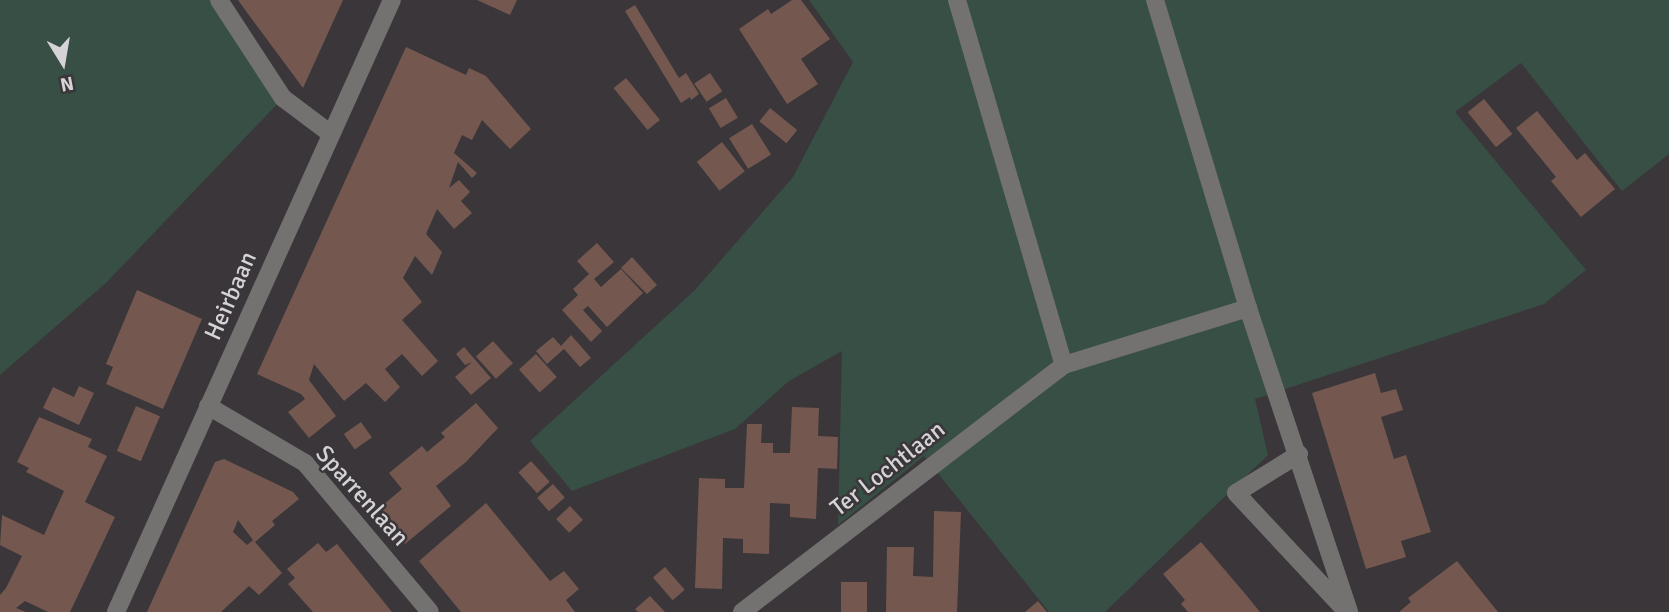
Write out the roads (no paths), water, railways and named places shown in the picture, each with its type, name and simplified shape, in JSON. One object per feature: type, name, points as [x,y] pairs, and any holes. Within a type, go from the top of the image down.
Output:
[{"type":"street","points":[[219,0],[283,98],[331,134]]},
{"type":"street","name":"Heirbaan","points":[[116,612],[392,0]]},
{"type":"street","points":[[957,0],[1064,365]]},
{"type":"street","points":[[1155,0],[1248,308],[1299,454],[1348,612]]},
{"type":"street","name":"Ter Lochtlaan","points":[[742,612],[1064,365],[1248,308]]},
{"type":"street","name":"Sparrenlaan","points":[[208,406],[305,463],[430,612]]},
{"type":"street","points":[[1299,454],[1236,493],[1348,612]]}]
